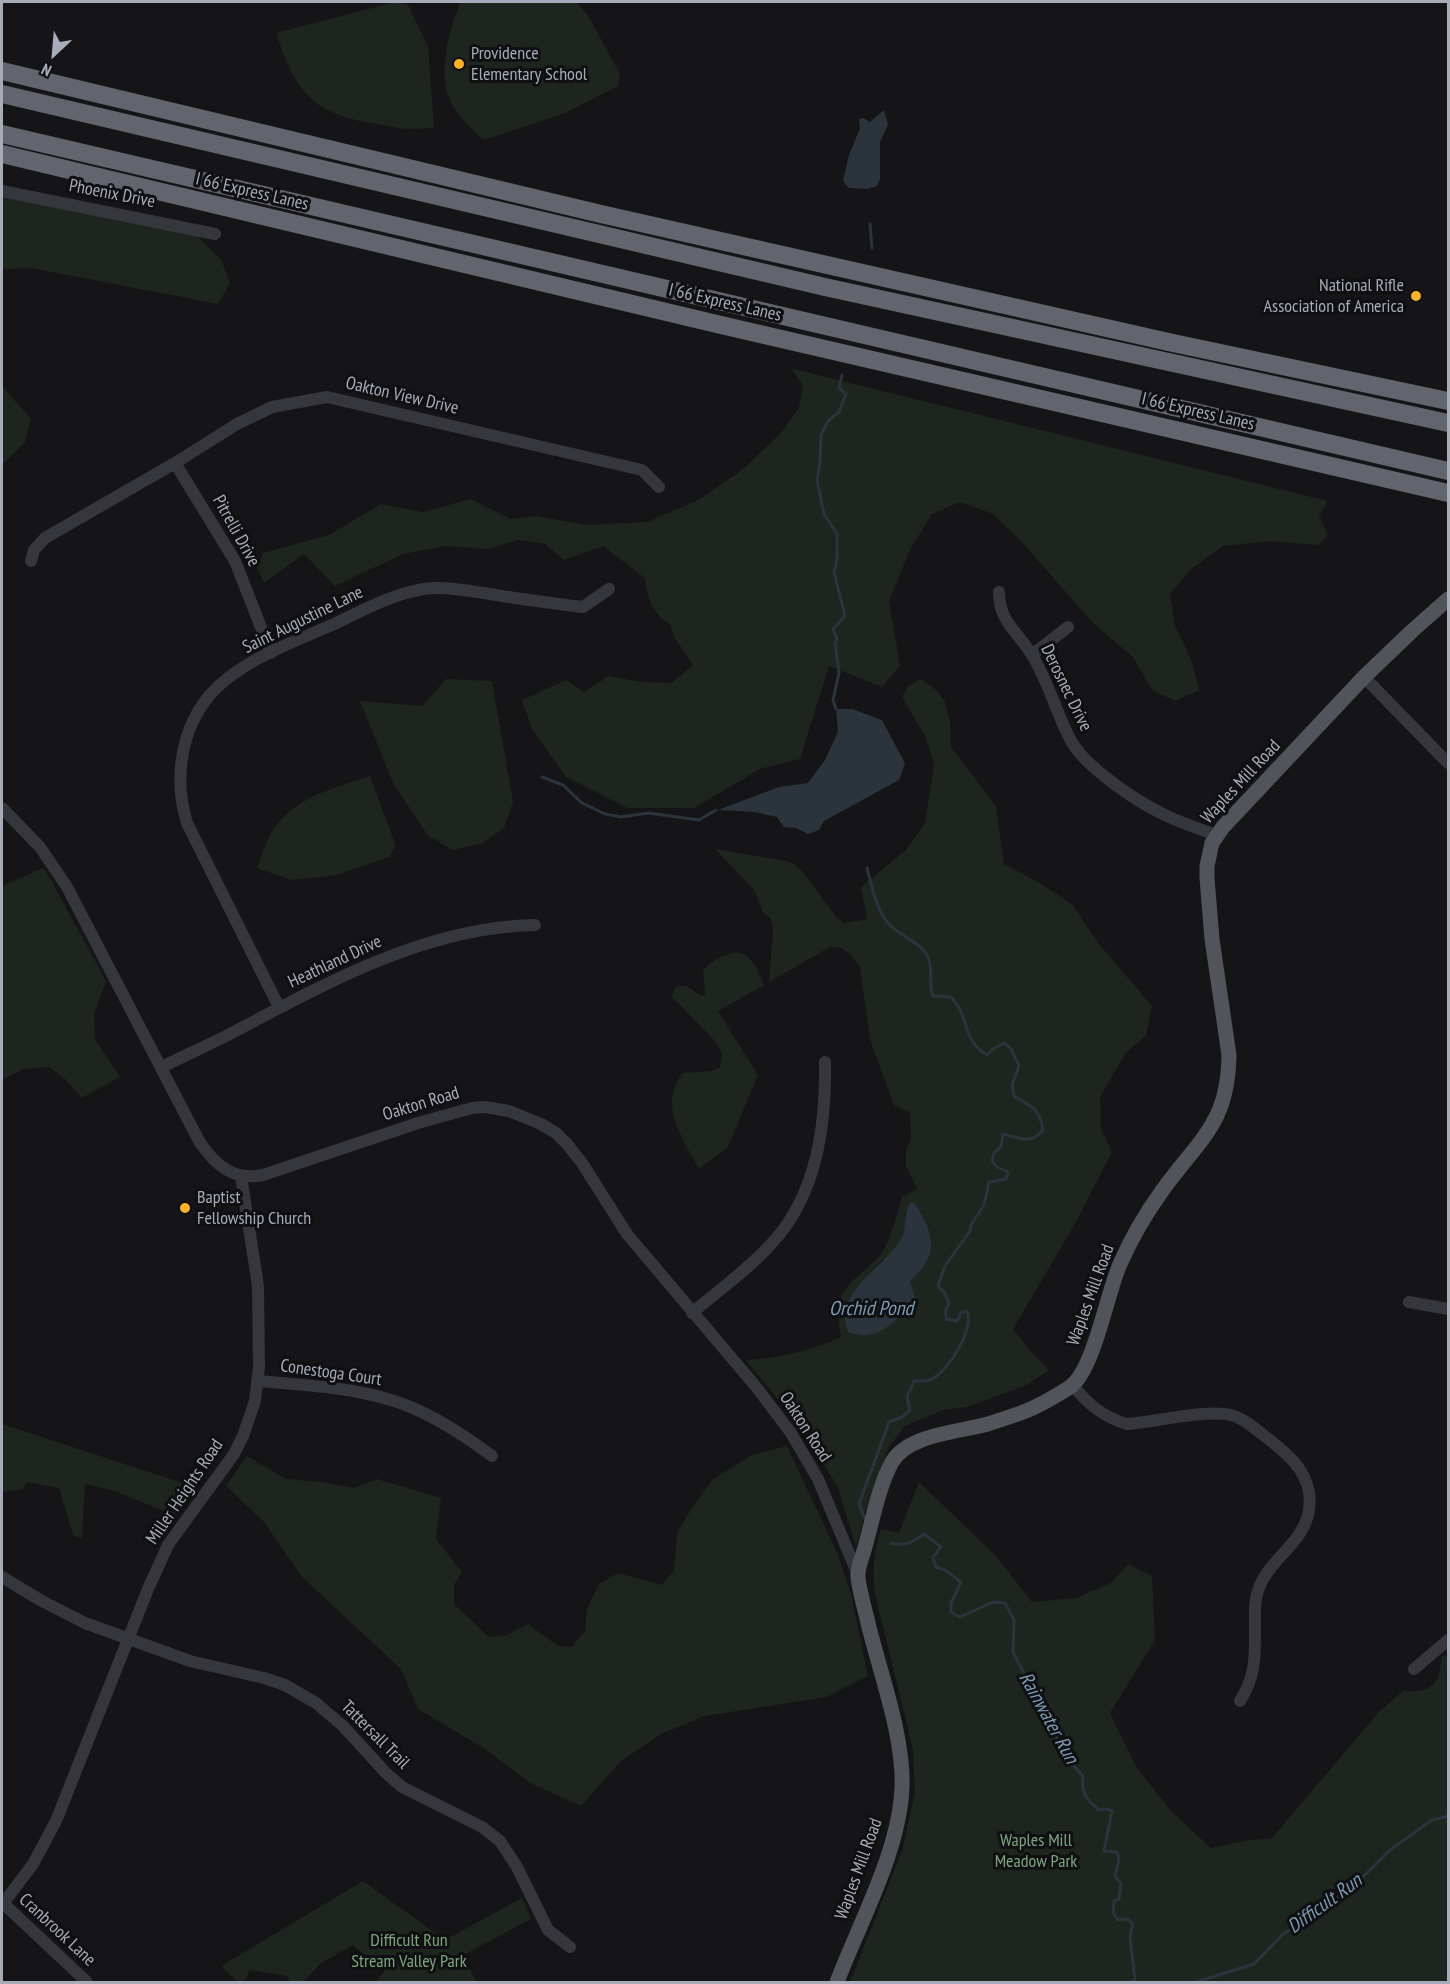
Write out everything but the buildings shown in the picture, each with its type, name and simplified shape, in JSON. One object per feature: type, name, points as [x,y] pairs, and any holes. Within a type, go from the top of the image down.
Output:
[{"type":"highway","points":[[2,71],[601,214],[1173,343],[1449,401]]},
{"type":"highway","name":"I 66 Express Lanes","points":[[2,94],[825,287],[1449,423]]},
{"type":"highway","name":"I 66 Express Lanes","points":[[2,134],[1449,471]]},
{"type":"highway","points":[[2,154],[722,326],[1449,493]]},
{"type":"main road","name":"Waples Mill Road","points":[[837,1983],[886,1861],[899,1817],[902,1791],[900,1749],[858,1575],[884,1481],[894,1459],[902,1450],[929,1438],[989,1424],[1029,1410],[1073,1385],[1089,1356],[1119,1264],[1161,1192],[1215,1122],[1225,1098],[1229,1055],[1212,939],[1207,878],[1209,853],[1216,836],[1364,677],[1449,599]]},
{"type":"street","name":"Phoenix Drive","points":[[2,191],[215,234]]},
{"type":"street","name":"Oakton View Drive","points":[[31,561],[34,550],[45,538],[175,463],[237,424],[272,406],[327,397],[642,470],[659,487]]},
{"type":"street","name":"Pitrelli Drive","points":[[175,463],[236,561],[271,653]]},
{"type":"street","name":"Saint Augustine Lane","points":[[279,1007],[187,824],[181,804],[179,782],[185,743],[192,724],[208,698],[224,682],[271,653],[393,597],[415,591],[435,588],[461,590],[583,607],[609,589]]},
{"type":"street","name":"Derosnec Drive","points":[[999,592],[1002,614],[1032,655],[1069,738],[1085,760],[1096,770],[1160,813],[1216,836]]},
{"type":"street","points":[[1032,655],[1068,627]]},
{"type":"street","points":[[1364,677],[1449,763]]},
{"type":"street","points":[[2,808],[40,847],[67,887],[207,1154],[221,1166],[241,1176]]},
{"type":"street","name":"Heathland Drive","points":[[162,1067],[279,1007],[388,956],[447,939],[505,926],[534,925]]},
{"type":"street","points":[[692,1313],[765,1251],[780,1234],[792,1214],[808,1181],[817,1154],[821,1130],[825,1062]]},
{"type":"street","name":"Oakton Road","points":[[241,1176],[250,1177],[277,1171],[458,1110],[485,1107],[509,1111],[541,1124],[567,1144],[582,1163],[627,1234],[771,1406],[801,1448],[832,1510],[858,1575]]},
{"type":"street","name":"Miller Heights Road","points":[[2,1904],[33,1864],[56,1821],[168,1545],[221,1472],[243,1436],[255,1401],[258,1381],[260,1310],[241,1176]]},
{"type":"street","points":[[1409,1302],[1449,1309]]},
{"type":"street","name":"Conestoga Court","points":[[258,1381],[345,1390],[393,1400],[477,1444],[492,1456]]},
{"type":"street","points":[[1073,1385],[1084,1400],[1098,1411],[1127,1424],[1208,1414],[1232,1415],[1244,1420],[1279,1446],[1297,1462],[1305,1476],[1310,1502],[1304,1527],[1298,1538],[1273,1565],[1257,1591],[1253,1676],[1240,1701]]},
{"type":"street","name":"Tattersall Trail","points":[[2,1577],[61,1612],[190,1661],[264,1678],[285,1686],[316,1703],[343,1726],[402,1787],[482,1827],[500,1841],[517,1867],[548,1930],[570,1947]]},
{"type":"street","points":[[1414,1669],[1449,1640]]},
{"type":"street","name":"Cranbrook Lane","points":[[2,1904],[87,1983]]},
{"type":"green space","points":[[395,2],[404,2],[408,5],[428,46],[434,128],[411,129],[356,120],[338,115],[323,107],[310,98],[291,72],[276,33]]},
{"type":"green space","points":[[461,2],[576,2],[589,17],[620,74],[618,86],[563,114],[484,140],[461,117],[451,102],[446,88],[445,67],[448,44],[453,21]]},
{"type":"green space","points":[[2,197],[194,233],[221,259],[230,283],[218,304],[31,268],[2,269]]},
{"type":"green space","points":[[790,368],[1328,501],[1319,516],[1328,535],[1318,545],[1270,541],[1223,546],[1191,569],[1170,594],[1175,626],[1191,659],[1199,690],[1175,701],[1152,690],[1133,657],[1093,623],[1020,540],[993,514],[960,502],[932,514],[911,548],[889,601],[900,666],[882,687],[829,666],[800,759],[760,769],[694,808],[627,808],[566,777],[532,729],[522,700],[566,680],[584,692],[609,676],[641,682],[672,683],[693,665],[674,637],[670,624],[659,616],[652,605],[645,578],[603,546],[564,560],[545,544],[519,540],[488,549],[445,546],[403,554],[335,586],[304,554],[264,583],[257,568],[263,553],[329,535],[381,504],[423,512],[470,499],[511,519],[536,516],[588,525],[647,522],[700,499],[742,470],[780,434],[799,408],[803,384]]},
{"type":"green space","points":[[2,386],[31,419],[25,442],[2,465]]},
{"type":"green space","points":[[446,679],[492,681],[513,802],[504,828],[483,843],[453,850],[428,836],[393,783],[360,701],[422,706]]},
{"type":"green space","points":[[921,679],[935,689],[944,700],[950,721],[951,747],[996,806],[1004,864],[1040,883],[1073,905],[1099,944],[1152,1006],[1146,1035],[1125,1054],[1100,1097],[1101,1129],[1112,1152],[1076,1222],[1013,1329],[1049,1370],[1027,1385],[967,1407],[943,1410],[905,1426],[889,1447],[867,1506],[856,1547],[838,1488],[808,1437],[746,1360],[795,1353],[841,1337],[838,1309],[843,1293],[852,1281],[881,1254],[891,1235],[902,1197],[917,1189],[906,1166],[906,1151],[911,1138],[910,1113],[894,1105],[870,1040],[860,967],[849,953],[839,947],[830,947],[769,982],[773,930],[771,919],[763,912],[754,890],[715,849],[794,864],[802,871],[837,918],[845,923],[867,919],[861,887],[907,849],[925,823],[934,765],[926,738],[902,697],[908,686]],"holes":[[[905,1212],[921,1212],[931,1237],[910,1282],[915,1294],[909,1312],[869,1335],[845,1317],[847,1309],[862,1282],[901,1240],[905,1230]]]},
{"type":"green space","points":[[370,776],[396,846],[389,857],[337,875],[291,880],[257,868],[269,837],[288,813],[313,797]]},
{"type":"green space","points":[[43,868],[106,981],[94,1014],[95,1039],[120,1077],[82,1098],[65,1079],[49,1067],[23,1069],[2,1080],[2,886]]},
{"type":"green space","points":[[737,952],[751,960],[764,985],[718,1011],[758,1075],[728,1147],[699,1169],[675,1121],[672,1097],[683,1073],[711,1071],[720,1067],[722,1054],[715,1041],[672,997],[674,989],[681,986],[688,987],[701,996],[705,995],[703,970],[719,958]]},
{"type":"green space","points":[[2,1424],[195,1487],[174,1515],[112,1490],[85,1484],[82,1539],[73,1535],[59,1488],[27,1482],[23,1489],[2,1492]]},
{"type":"green space","points":[[787,1446],[838,1555],[851,1594],[868,1676],[827,1697],[705,1716],[661,1734],[620,1762],[581,1806],[530,1783],[485,1749],[418,1709],[401,1669],[302,1577],[264,1522],[226,1486],[247,1456],[286,1479],[354,1488],[377,1479],[441,1498],[436,1539],[462,1572],[454,1585],[454,1604],[489,1637],[506,1635],[528,1624],[558,1646],[571,1647],[585,1631],[587,1609],[599,1584],[618,1573],[662,1585],[674,1570],[677,1533],[713,1479],[752,1455]]},
{"type":"green space","name":"Waples Mill Meadow Park","points":[[919,1482],[996,1556],[1032,1602],[1077,1598],[1112,1582],[1128,1564],[1152,1576],[1155,1640],[1110,1713],[1137,1768],[1171,1811],[1211,1848],[1249,1840],[1271,1839],[1379,1712],[1404,1690],[1419,1691],[1435,1682],[1440,1672],[1442,1657],[1445,1655],[1448,1660],[1448,1982],[850,1982],[902,1851],[915,1792],[913,1749],[875,1595],[874,1569],[881,1529],[899,1533]]},
{"type":"green space","name":"Difficult Run Stream Valley Park","points":[[363,1881],[445,1940],[522,1898],[531,1919],[462,1956],[477,1982],[375,1982],[385,1971],[353,1945],[321,1963],[303,1982],[290,1982],[287,1976],[250,1970],[244,1982],[238,1982],[221,1966]]},
{"type":"water","points":[[884,110],[888,125],[880,142],[880,179],[877,186],[867,189],[849,188],[843,181],[849,155],[860,128],[859,119],[863,118],[870,122]]},
{"type":"water","points":[[836,709],[852,709],[882,720],[905,763],[899,780],[824,821],[819,830],[808,834],[796,828],[784,827],[777,817],[754,812],[718,810],[779,787],[808,783],[825,760],[838,732]]},
{"type":"water","name":"Orchid Pond","points":[[910,1203],[914,1203],[923,1217],[931,1241],[929,1257],[910,1282],[916,1299],[908,1313],[880,1332],[862,1335],[848,1332],[846,1317],[848,1304],[854,1292],[901,1239]]},
{"type":"waterway","points":[[870,224],[872,248]]},
{"type":"waterway","points":[[836,709],[833,700],[839,673],[835,643],[837,639],[833,629],[845,616],[834,572],[837,559],[837,534],[824,514],[817,480],[821,435],[828,421],[839,412],[846,394],[839,388],[842,375]]},
{"type":"waterway","points":[[542,777],[563,785],[582,803],[605,814],[621,817],[648,813],[699,820],[716,810]]},
{"type":"waterway","name":"Rainwater Run","points":[[865,1519],[859,1504],[889,1422],[902,1417],[910,1410],[907,1397],[914,1381],[928,1381],[946,1367],[959,1349],[967,1328],[967,1311],[961,1313],[957,1321],[946,1319],[946,1309],[949,1304],[945,1293],[938,1286],[945,1266],[970,1231],[971,1225],[984,1205],[989,1182],[1006,1179],[1008,1172],[997,1167],[992,1161],[994,1153],[1001,1147],[1003,1134],[1030,1139],[1039,1135],[1043,1130],[1037,1113],[1014,1096],[1012,1085],[1019,1066],[1011,1049],[1004,1043],[987,1055],[973,1042],[961,1012],[951,997],[933,996],[927,955],[916,943],[887,922],[876,900],[867,868]]},
{"type":"waterway","name":"Rainwater Run","points":[[891,1543],[909,1543],[924,1534],[941,1547],[933,1557],[936,1567],[945,1570],[961,1582],[951,1603],[951,1612],[960,1617],[993,1602],[1005,1603],[1014,1620],[1013,1652],[1032,1689],[1037,1692],[1052,1717],[1052,1729],[1057,1738],[1068,1746],[1072,1764],[1083,1776],[1085,1795],[1099,1810],[1112,1811],[1104,1851],[1117,1852],[1119,1859],[1115,1876],[1121,1884],[1119,1899],[1114,1901],[1113,1913],[1118,1920],[1127,1919],[1133,1924],[1130,1936],[1135,1980],[1130,1982]]},
{"type":"waterway","name":"Difficult Run","points":[[1196,1982],[1254,1964],[1281,1936],[1349,1891],[1390,1850],[1432,1820],[1448,1816]]},
{"type":"place","name":"Providence Elementary School","points":[[459,64]]},
{"type":"place","name":"National Rifle Association of America","points":[[1416,296]]},
{"type":"place","name":"Baptist Fellowship Church","points":[[185,1208]]}]
